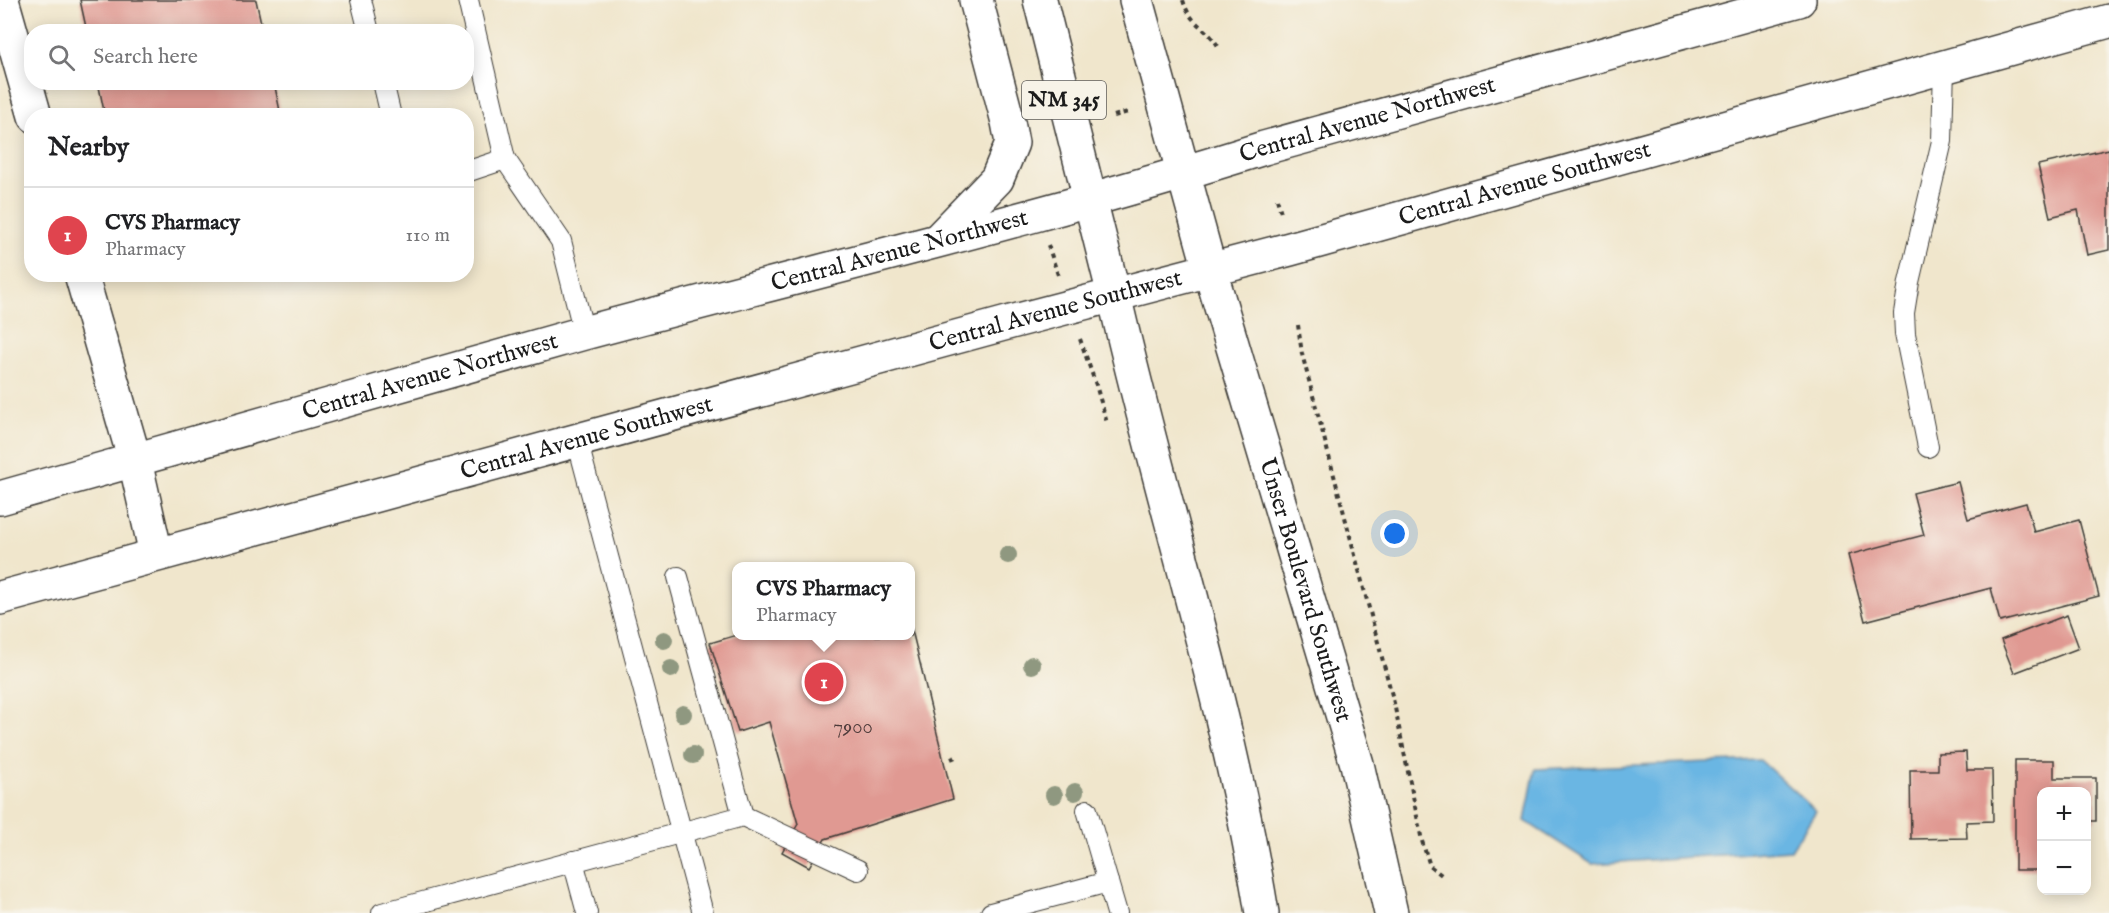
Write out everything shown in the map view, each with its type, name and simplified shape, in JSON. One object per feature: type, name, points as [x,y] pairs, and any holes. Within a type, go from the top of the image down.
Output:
[{"type":"main road","points":[[2,0],[24,77]]},
{"type":"main road","points":[[938,241],[997,179],[1012,144],[976,0]]},
{"type":"main road","name":"NM 345","points":[[1040,0],[1114,295]]},
{"type":"main road","name":"Unser Boulevard Southwest","points":[[1136,0],[1210,270],[1357,764],[1391,913]]},
{"type":"main road","name":"Central Avenue Northwest","points":[[0,498],[584,333],[938,241],[1799,0]]},
{"type":"main road","name":"Central Avenue Southwest","points":[[0,598],[1210,270],[2109,21]]},
{"type":"main road","points":[[28,90],[33,108]]},
{"type":"main road","points":[[83,282],[135,460],[156,554]]},
{"type":"main road","points":[[1114,295],[1132,374],[1228,739],[1262,913]]},
{"type":"lane","points":[[361,0],[367,24]]},
{"type":"lane","points":[[468,0],[474,24]]},
{"type":"lane","points":[[474,26],[505,159],[561,241],[584,333]]},
{"type":"lane","points":[[1928,447],[1905,334],[1904,313],[1909,282],[1942,141],[1944,66]]},
{"type":"lane","points":[[385,90],[389,108]]},
{"type":"lane","points":[[474,169],[505,159]]},
{"type":"lane","points":[[577,440],[703,913]]},
{"type":"lane","points":[[678,577],[743,816]]},
{"type":"lane","points":[[1086,810],[1117,913]]},
{"type":"lane","points":[[382,913],[743,816],[858,870]]},
{"type":"lane","points":[[573,861],[587,913]]},
{"type":"lane","points":[[998,912],[1108,882]]},
{"type":"path","points":[[1183,0],[1185,9],[1194,23],[1211,35],[1218,46]]},
{"type":"path","points":[[1114,116],[1128,112]]},
{"type":"path","points":[[1277,199],[1283,220]]},
{"type":"path","points":[[1036,213],[1096,385]]},
{"type":"path","points":[[1298,325],[1302,354],[1394,703],[1422,842],[1430,866],[1444,877]]},
{"type":"path","points":[[951,759],[958,756]]},
{"type":"water","points":[[1760,760],[1816,811],[1791,850],[1592,864],[1525,821],[1535,769]]},
{"type":"building","points":[[80,0],[256,0],[261,24],[85,24]]},
{"type":"building","points":[[100,90],[276,90],[279,108],[103,108]]},
{"type":"building","points":[[2109,149],[2109,250],[2087,255],[2078,210],[2050,217],[2038,165]]},
{"type":"building","points":[[1958,482],[1968,519],[2026,503],[2034,532],[2079,520],[2099,596],[2000,622],[1991,588],[1865,621],[1848,555],[1924,535],[1913,493]]},
{"type":"building","points":[[2067,615],[2079,648],[2014,673],[2001,640]]},
{"type":"building","points":[[732,636],[732,640],[914,640],[953,799],[825,839],[809,867],[782,852],[798,824],[769,722],[738,732],[710,643]]},
{"type":"building","points":[[1966,752],[1967,770],[1992,770],[1993,821],[1966,822],[1967,838],[1911,839],[1910,770],[1938,770],[1938,753]]},
{"type":"building","points":[[2015,760],[2054,760],[2054,778],[2096,778],[2096,821],[2091,821],[2091,787],[2037,787],[2037,870],[2015,870]]},
{"type":"place","name":"CVS Pharmacy","points":[[824,682]]}]
